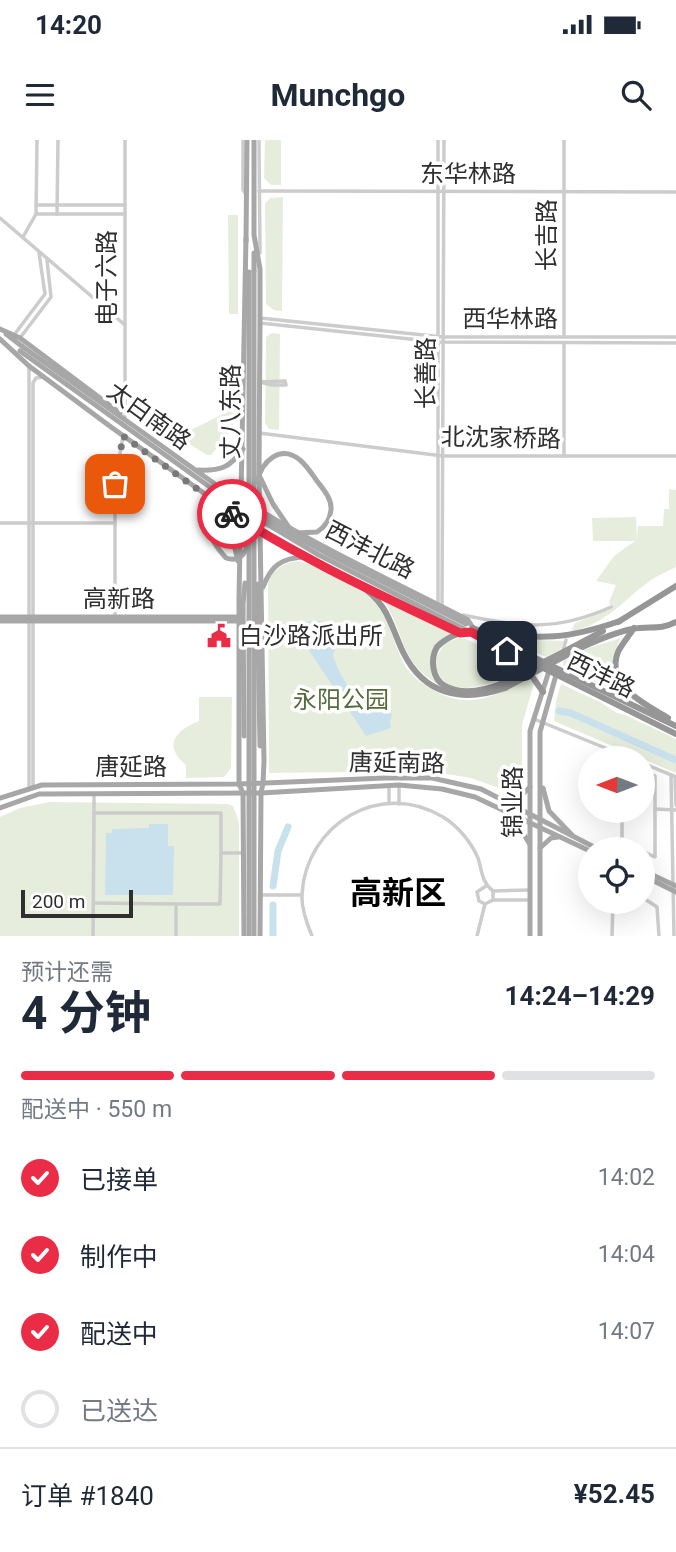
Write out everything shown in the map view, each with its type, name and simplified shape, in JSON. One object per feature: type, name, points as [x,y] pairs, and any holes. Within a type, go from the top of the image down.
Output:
[{"type":"highway","points":[[359,585],[373,593],[384,607],[406,657],[424,680],[447,692],[465,696],[482,695],[504,686],[575,648],[675,586]]},
{"type":"highway","points":[[504,686],[481,691],[447,687],[441,683],[434,671],[434,656],[444,641],[469,629],[521,637],[558,638],[587,633],[620,621]]},
{"type":"highway","points":[[575,648],[634,628],[663,628],[676,622]]},
{"type":"highway","points":[[634,628],[619,650],[616,660],[619,680],[624,689],[676,724]]},
{"type":"highway","name":"西沣路","points":[[469,629],[549,671],[676,724]]},
{"type":"highway","name":"西沣路","points":[[469,629],[676,734]]},
{"type":"highway","points":[[507,651],[529,672],[543,692]]},
{"type":"main road","name":"丈八东路","points":[[245,140],[254,188]]},
{"type":"main road","name":"丈八东路","points":[[247,936],[251,551],[254,496],[254,188],[257,140]]},
{"type":"main road","name":"丈八东路","points":[[254,188],[246,195],[246,238],[254,271],[260,320],[259,474],[264,761]]},
{"type":"main road","points":[[239,784],[239,619],[246,238]]},
{"type":"main road","name":"丈八东路","points":[[254,271],[248,538],[251,551],[254,936]]},
{"type":"main road","name":"太白南路","points":[[0,329],[17,337],[198,470],[242,499]]},
{"type":"main road","name":"太白南路","points":[[0,329],[22,349],[235,505],[319,555],[469,629]]},
{"type":"main road","name":"太白南路","points":[[0,338],[22,349],[257,514],[469,629]]},
{"type":"main road","name":"太白南路","points":[[0,338],[29,366],[209,499],[242,520]]},
{"type":"main road","points":[[198,470],[225,468],[234,462],[243,449]]},
{"type":"main road","points":[[254,496],[258,478],[268,459],[287,454],[304,464],[327,495],[331,511],[329,520],[317,532],[301,534],[290,530],[273,504],[259,474]]},
{"type":"main road","points":[[209,499],[229,525],[240,576]]},
{"type":"main road","name":"西沣北路","points":[[242,499],[290,530],[468,620],[469,629],[359,585],[242,520]]},
{"type":"main road","points":[[235,505],[226,505],[211,511],[208,531],[221,553],[231,560],[244,554],[248,538]]},
{"type":"main road","points":[[239,757],[244,736],[243,604],[251,551]]},
{"type":"main road","points":[[251,551],[259,603],[260,746],[264,761],[261,793],[260,936]]},
{"type":"main road","points":[[262,590],[268,575],[279,562],[307,557]]},
{"type":"main road","name":"高新路","points":[[0,619],[239,619]]},
{"type":"main road","name":"锦业路","points":[[530,936],[530,731],[549,671]]},
{"type":"main road","name":"锦业路","points":[[540,936],[540,732],[557,673]]},
{"type":"main road","points":[[540,777],[549,811],[574,837]]},
{"type":"main road","name":"唐延南路","points":[[263,783],[432,778],[481,789],[578,839]]},
{"type":"main road","name":"唐延路","points":[[0,798],[42,785],[263,783]]},
{"type":"main road","name":"丈八东路","points":[[239,784],[243,793],[247,936]]},
{"type":"main road","name":"唐延南路","points":[[261,793],[399,785],[442,789],[475,797],[578,845]]},
{"type":"main road","points":[[499,798],[519,798],[530,790],[540,793]]},
{"type":"main road","name":"唐延路","points":[[0,808],[40,794],[261,793]]},
{"type":"main road","points":[[501,808],[518,824],[530,846]]},
{"type":"main road","points":[[540,848],[551,838],[560,837]]},
{"type":"main road","points":[[655,878],[675,888]]},
{"type":"street","points":[[23,237],[36,214],[37,140]]},
{"type":"street","points":[[57,214],[58,140]]},
{"type":"street","name":"电子六路","points":[[125,140],[125,417]]},
{"type":"street","points":[[245,140],[243,190],[246,195]]},
{"type":"street","name":"长善路","points":[[438,140],[441,339]]},
{"type":"street","name":"长善路","points":[[440,605],[444,140]]},
{"type":"street","name":"长吉路","points":[[564,140],[564,456]]},
{"type":"street","points":[[254,188],[254,271]]},
{"type":"street","name":"东华林路","points":[[254,188],[438,192],[676,192]]},
{"type":"street","points":[[36,205],[125,205]]},
{"type":"street","points":[[36,214],[125,214]]},
{"type":"street","points":[[0,218],[125,325]]},
{"type":"street","points":[[17,337],[45,294],[39,251]]},
{"type":"street","points":[[17,337],[51,297],[46,257]]},
{"type":"street","name":"西华林路","points":[[260,320],[441,339],[564,343],[676,342]]},
{"type":"street","name":"西华林路","points":[[441,339],[676,337]]},
{"type":"street","points":[[29,366],[31,788]]},
{"type":"street","points":[[31,524],[33,383],[44,377]]},
{"type":"street","points":[[285,381],[286,385],[272,385],[260,382],[285,381]]},
{"type":"street","name":"北沈家桥路","points":[[243,432],[440,456],[676,456]]},
{"type":"street","points":[[115,619],[116,471],[123,436]]},
{"type":"street","points":[[0,523],[115,523]]},
{"type":"street","points":[[457,614],[511,625],[544,625],[567,622],[611,607]]},
{"type":"street","points":[[567,622],[567,632]]},
{"type":"street","points":[[557,673],[566,640]]},
{"type":"street","points":[[534,719],[601,746]]},
{"type":"street","points":[[655,769],[674,777],[674,936]]},
{"type":"street","points":[[655,776],[655,857]]},
{"type":"street","points":[[399,785],[399,804]]},
{"type":"street","points":[[388,786],[389,803]]},
{"type":"street","points":[[93,936],[94,794]]},
{"type":"street","points":[[312,936],[302,895],[307,864],[321,838],[337,823],[365,808],[389,803],[432,811],[445,818],[463,834],[477,856],[486,886],[493,891],[530,890]]},
{"type":"street","points":[[656,809],[675,808]]},
{"type":"street","points":[[93,903],[220,904],[221,853],[221,813],[94,813]]},
{"type":"street","points":[[221,853],[244,853]]},
{"type":"street","points":[[485,904],[479,901],[477,892],[486,886]]},
{"type":"street","points":[[493,891],[493,900]]},
{"type":"street","points":[[260,895],[302,895]]},
{"type":"street","points":[[477,936],[485,904],[493,900],[530,900]]},
{"type":"street","points":[[176,904],[176,936]]},
{"type":"street","points":[[655,905],[659,936]]},
{"type":"street","points":[[611,936],[612,914]]},
{"type":"green space","points":[[265,140],[281,140],[281,185],[271,185],[264,178]]},
{"type":"green space","points":[[283,197],[282,311],[274,310],[266,304],[265,204],[270,198]]},
{"type":"green space","points":[[228,215],[238,215],[238,314],[229,314]]},
{"type":"green space","points":[[272,333],[280,334],[279,430],[269,429],[265,423],[266,337]]},
{"type":"green space","points":[[229,411],[233,413],[233,428],[211,455],[182,439],[181,435]]},
{"type":"green space","points":[[669,489],[676,490],[676,567],[651,580],[605,617],[571,631],[575,623],[612,608],[609,602],[616,585],[596,581],[614,556],[635,541],[593,541],[592,518],[636,517],[637,540],[638,526],[663,526],[664,509],[669,509]]},
{"type":"green space","name":"永阳公园","points":[[297,561],[340,578],[370,597],[385,619],[408,670],[430,688],[457,699],[481,699],[505,691],[530,678],[534,683],[522,725],[522,787],[510,792],[471,778],[428,771],[269,773],[268,581],[280,567]]},
{"type":"green space","points":[[385,602],[452,634],[444,637],[431,663],[441,686],[418,669],[411,659]]},
{"type":"green space","points":[[458,638],[466,639],[513,661],[523,670],[471,688],[447,684],[439,675],[435,660],[444,644]]},
{"type":"green space","points":[[621,638],[615,655],[615,670],[620,685],[631,700],[563,665],[563,661],[586,649]]},
{"type":"green space","points":[[507,639],[564,641],[561,649],[546,657]]},
{"type":"green space","points":[[561,684],[676,739],[676,773],[655,764],[655,746],[613,746],[554,721]]},
{"type":"green space","points":[[199,697],[232,697],[231,768],[224,777],[186,778],[186,765],[175,751],[178,734],[199,721]]},
{"type":"green space","points":[[50,802],[233,806],[239,822],[239,936],[0,936],[0,817],[20,808]]},
{"type":"water","points":[[320,621],[336,629],[338,639],[333,655],[347,685],[371,706],[392,714],[391,728],[366,736],[304,643],[301,631],[303,624]]},
{"type":"water","points":[[149,824],[168,824],[168,846],[174,846],[173,895],[105,895],[106,833],[112,833],[112,829],[149,828]]},
{"type":"waterway","points":[[559,711],[571,713],[676,760]]},
{"type":"waterway","points":[[273,886],[278,851],[288,827]]},
{"type":"waterway","points":[[273,905],[273,936]]},
{"type":"way so far","points":[[115,484],[123,436],[232,514]]},
{"type":"place","name":"白沙路派出所","points":[[219,636]]},
{"type":"district","name":"高新区","points":[[398,893]]},
{"type":"route","points":[[232,514],[359,585],[460,633],[471,632],[507,651]]}]
